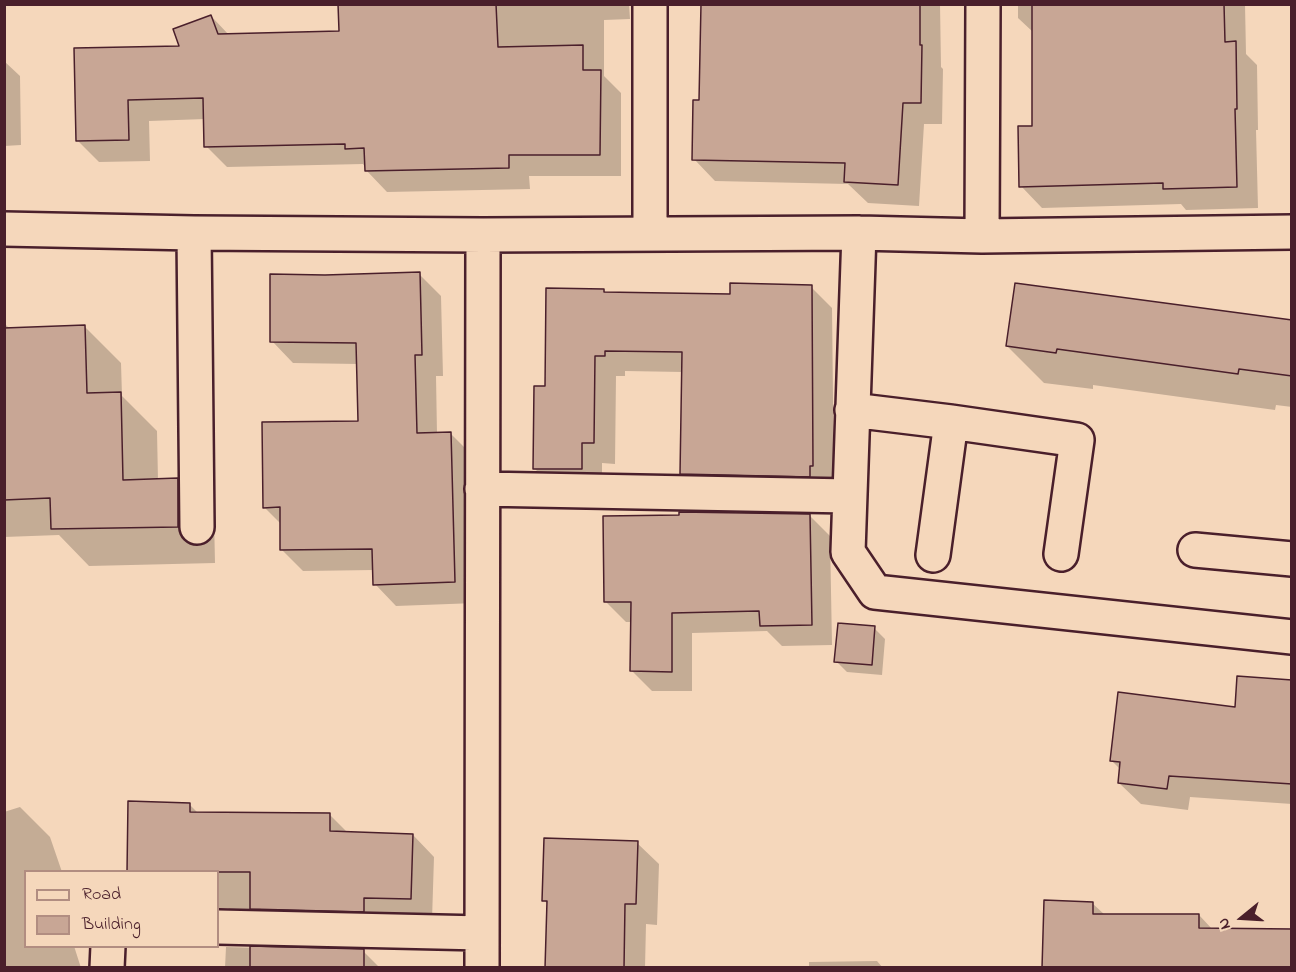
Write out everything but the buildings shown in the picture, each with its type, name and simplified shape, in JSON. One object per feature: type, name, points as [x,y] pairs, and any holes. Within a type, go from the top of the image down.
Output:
[{"type":"street","points":[[650,4],[650,234]]},
{"type":"street","points":[[982,236],[983,4]]},
{"type":"street","points":[[4,229],[483,235],[859,233],[982,236],[1292,232]]},
{"type":"street","points":[[194,233],[197,527]]},
{"type":"street","points":[[859,233],[848,552],[875,592],[1292,637]]},
{"type":"street","points":[[482,968],[483,235]]},
{"type":"street","points":[[852,410],[1077,440],[1061,555]]},
{"type":"street","points":[[933,555],[951,422]]},
{"type":"street","points":[[482,489],[849,496]]},
{"type":"street","points":[[1196,550],[1292,559]]},
{"type":"street","points":[[219,927],[482,933]]},
{"type":"street","points":[[107,968],[108,948]]}]
